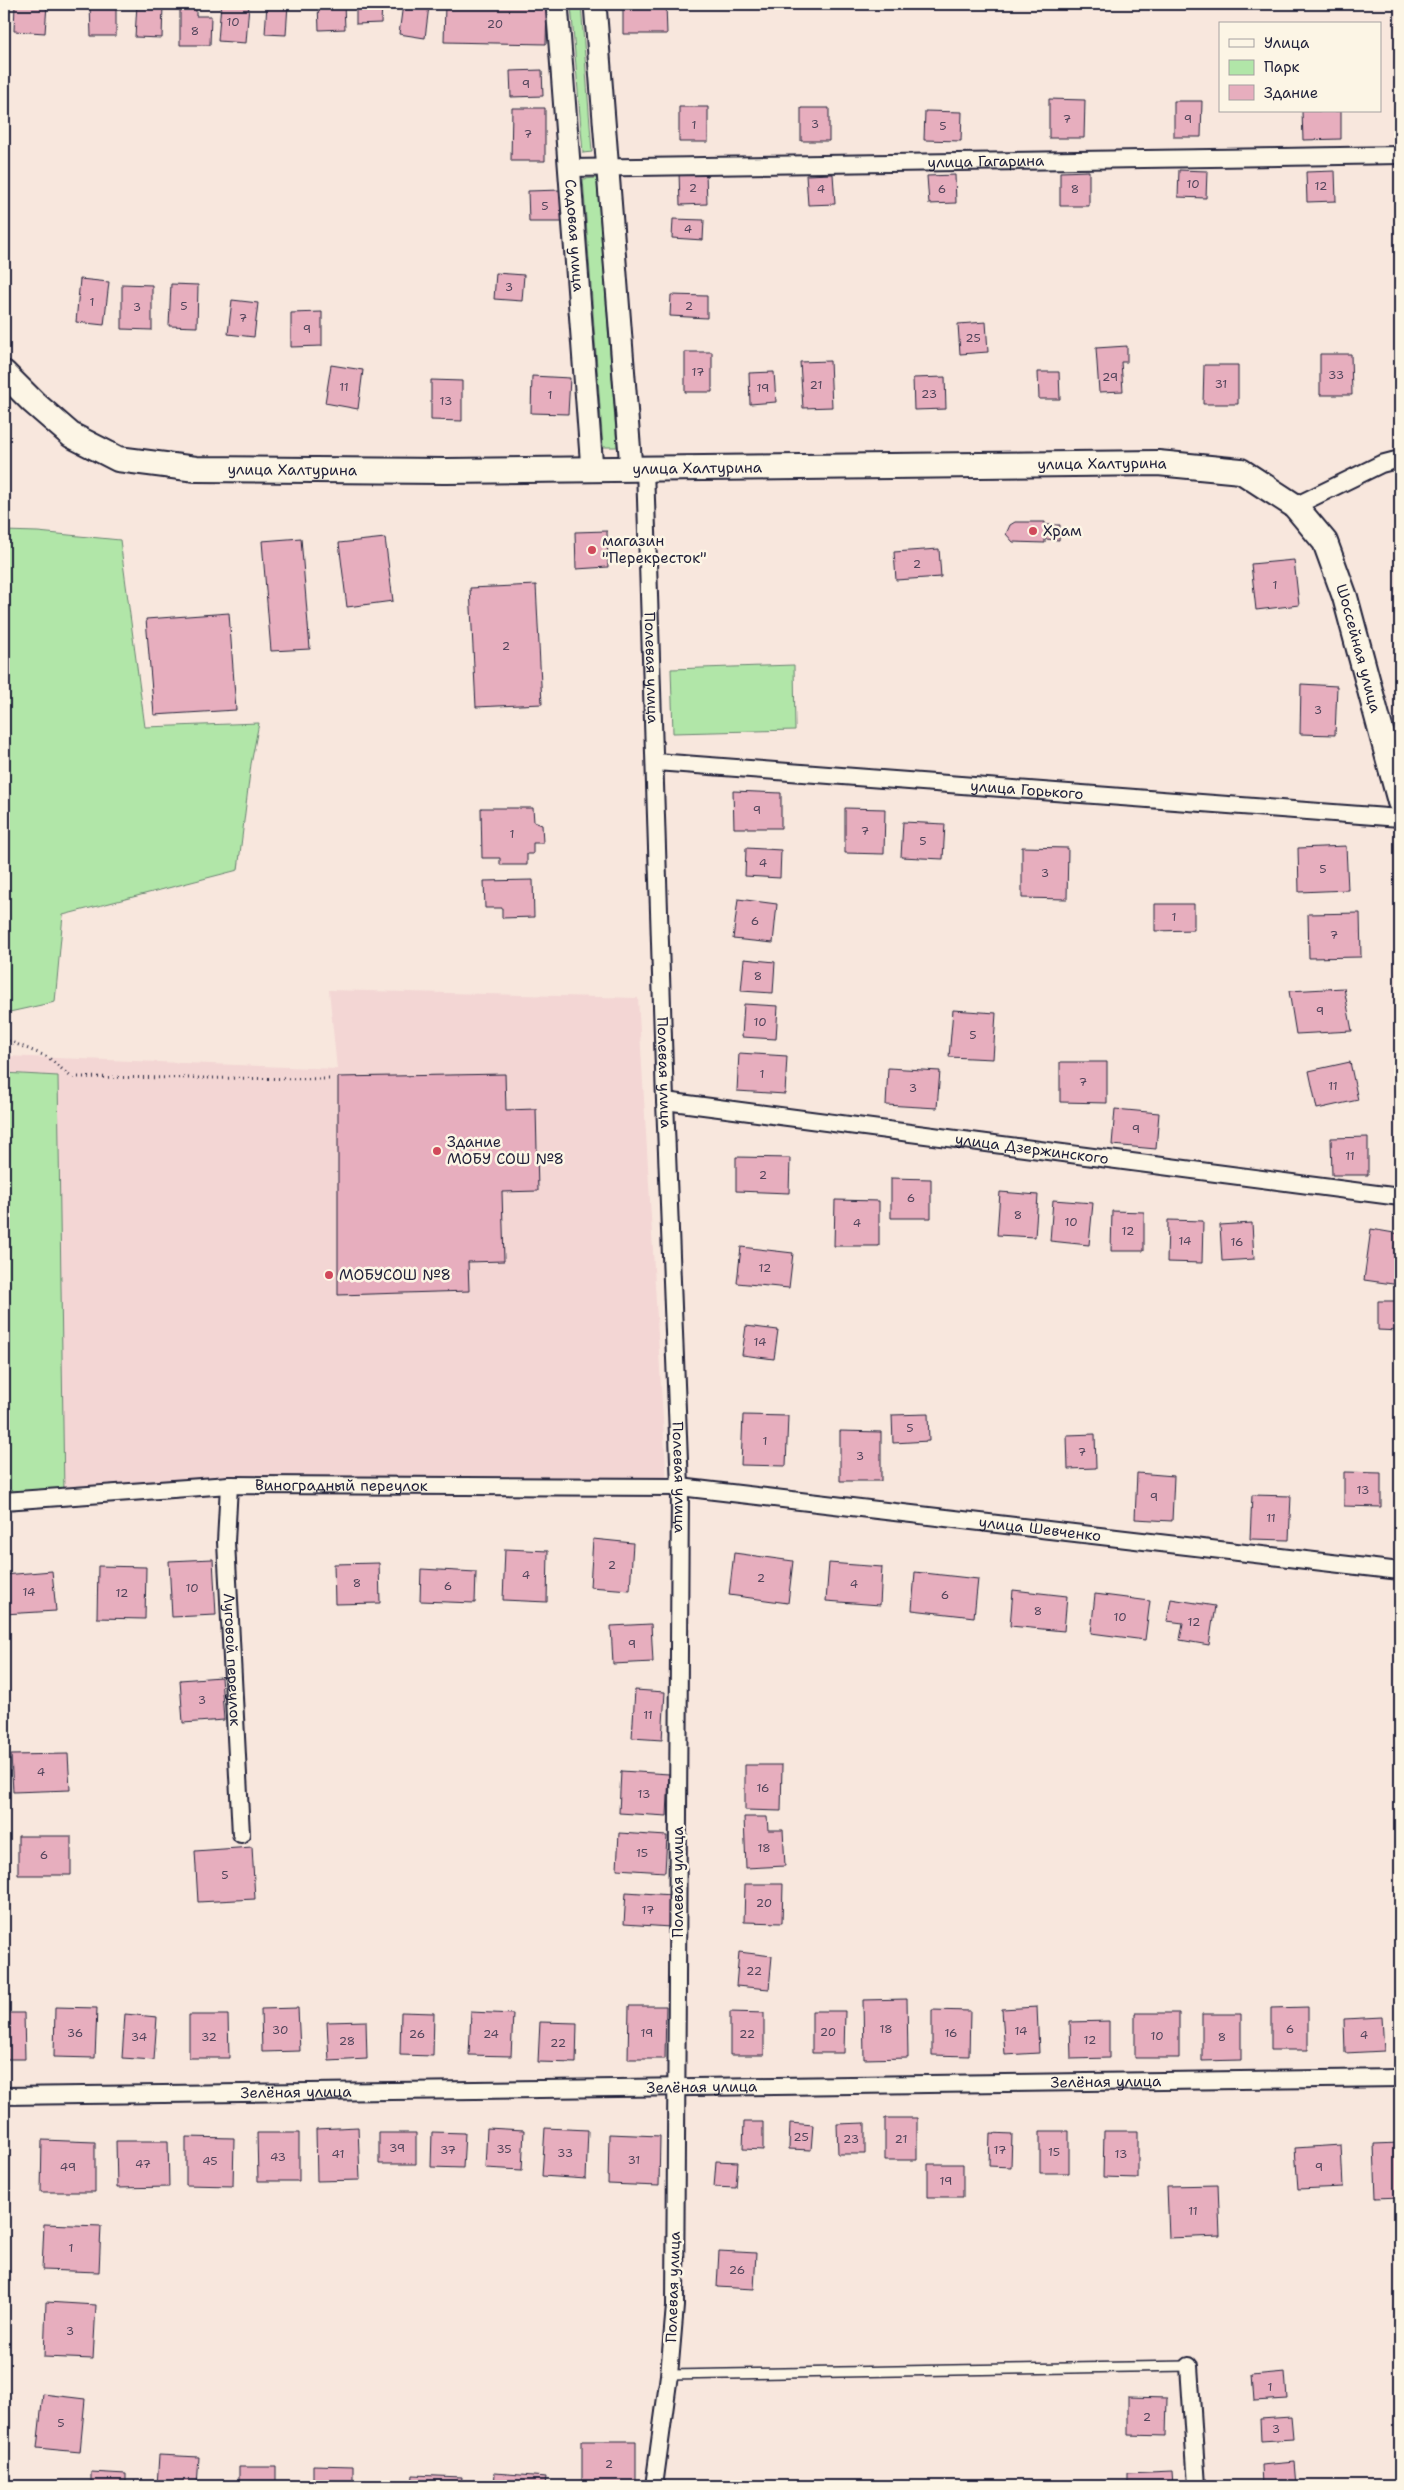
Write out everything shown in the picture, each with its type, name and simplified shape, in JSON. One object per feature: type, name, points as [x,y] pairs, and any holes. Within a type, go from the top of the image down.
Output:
[{"type":"main road","name":"улица Халтурина","points":[[4,373],[33,402],[71,435],[118,459],[196,469],[446,471],[1158,462],[1241,471],[1295,506]]},
{"type":"main road","name":"Шоссейная улица","points":[[1295,506],[1325,542],[1342,588],[1400,802]]},
{"type":"street","name":"Садовая улица","points":[[557,4],[571,168],[592,469]]},
{"type":"street","points":[[595,4],[608,168],[638,468]]},
{"type":"street","name":"улица Гагарина","points":[[571,168],[1400,154]]},
{"type":"street","points":[[1295,506],[1381,464],[1400,459]]},
{"type":"street","name":"Полевая улица","points":[[638,468],[656,762],[664,1101],[680,1487],[678,2086],[675,2306],[669,2375],[654,2486]]},
{"type":"street","name":"улица Горького","points":[[656,762],[1400,818]]},
{"type":"street","name":"улица Дзержинского","points":[[664,1101],[1400,1197]]},
{"type":"street","name":"Виноградный переулок","points":[[4,1501],[229,1485],[680,1487]]},
{"type":"street","name":"Луговой переулок","points":[[229,1485],[226,1542],[241,1834]]},
{"type":"street","name":"улица Шевченко","points":[[680,1487],[1400,1571]]},
{"type":"street","name":"Зелёная улица","points":[[4,2096],[1400,2078]]},
{"type":"street","points":[[1189,2366],[1196,2486]]},
{"type":"lane","points":[[669,2375],[1189,2366]]},
{"type":"path","points":[[4,1040],[48,1057],[71,1077],[331,1079]]},
{"type":"shaded area","name":"МОБУСОШ №8","points":[[329,990],[638,998],[667,1487],[211,1480],[4,1489],[4,1056],[337,1069]]},
{"type":"green space","points":[[571,4],[581,4],[592,152],[583,153]]},
{"type":"green space","points":[[597,178],[617,447],[603,447],[583,179]]},
{"type":"green space","points":[[4,531],[38,532],[120,540],[145,727],[259,723],[251,764],[238,870],[63,915],[55,1002],[5,1013]]},
{"type":"green space","points":[[794,665],[795,730],[673,733],[671,669]]},
{"type":"green space","points":[[4,1073],[58,1076],[64,1494],[4,1496]]},
{"type":"building","points":[[15,4],[47,4],[45,33],[14,31]]},
{"type":"building","points":[[90,4],[116,4],[116,36],[91,36]]},
{"type":"building","points":[[137,4],[163,4],[162,38],[135,37]]},
{"type":"building","points":[[180,4],[196,4],[196,16],[211,16],[210,45],[180,45]]},
{"type":"building","points":[[221,4],[249,4],[246,43],[218,41]]},
{"type":"building","points":[[267,4],[288,4],[286,35],[265,34]]},
{"type":"building","points":[[318,4],[344,4],[345,29],[319,30]]},
{"type":"building","points":[[356,4],[382,4],[381,23],[356,24]]},
{"type":"building","points":[[403,4],[429,6],[425,38],[399,34]]},
{"type":"building","points":[[445,4],[547,6],[546,44],[444,42]]},
{"type":"building","points":[[623,4],[666,4],[667,34],[623,34]]},
{"type":"building","points":[[542,70],[543,96],[511,97],[510,71]]},
{"type":"building","points":[[1049,99],[1085,100],[1084,138],[1049,138]]},
{"type":"building","points":[[1174,101],[1202,101],[1201,137],[1174,137]]},
{"type":"building","points":[[679,107],[708,107],[708,142],[679,142]]},
{"type":"building","points":[[512,108],[545,108],[545,161],[511,161]]},
{"type":"building","points":[[801,108],[829,108],[829,141],[801,141]]},
{"type":"building","points":[[925,111],[962,112],[961,141],[924,140]]},
{"type":"building","points":[[1302,112],[1341,112],[1341,139],[1303,140]]},
{"type":"building","points":[[1179,170],[1207,171],[1206,198],[1178,197]]},
{"type":"building","points":[[1089,171],[1089,206],[1060,206],[1060,172]]},
{"type":"building","points":[[1335,171],[1336,201],[1307,202],[1306,172]]},
{"type":"building","points":[[679,172],[706,172],[707,204],[680,205]]},
{"type":"building","points":[[833,174],[835,204],[808,205],[806,175]]},
{"type":"building","points":[[955,175],[956,203],[929,204],[927,176]]},
{"type":"building","points":[[561,190],[562,222],[529,222],[528,191]]},
{"type":"building","points":[[673,219],[704,220],[703,240],[672,238]]},
{"type":"building","points":[[496,273],[524,275],[522,301],[494,299]]},
{"type":"building","points":[[80,279],[109,282],[104,325],[76,322]]},
{"type":"building","points":[[122,284],[152,285],[152,330],[122,329]]},
{"type":"building","points":[[171,284],[198,285],[197,327],[169,326]]},
{"type":"building","points":[[671,295],[707,296],[707,318],[670,316]]},
{"type":"building","points":[[232,300],[258,303],[254,337],[228,334]]},
{"type":"building","points":[[322,312],[322,346],[291,347],[291,313]]},
{"type":"building","points":[[986,322],[988,352],[960,354],[958,324]]},
{"type":"building","points":[[1127,346],[1127,362],[1121,362],[1123,391],[1099,392],[1096,348]]},
{"type":"building","points":[[685,352],[712,352],[712,392],[685,392]]},
{"type":"building","points":[[1320,354],[1351,354],[1352,395],[1320,395]]},
{"type":"building","points":[[830,361],[832,407],[803,408],[800,362]]},
{"type":"building","points":[[331,365],[363,370],[358,409],[325,403]]},
{"type":"building","points":[[1204,365],[1238,365],[1238,404],[1203,404]]},
{"type":"building","points":[[774,372],[776,402],[750,404],[749,373]]},
{"type":"building","points":[[1038,372],[1059,372],[1060,399],[1039,399]]},
{"type":"building","points":[[532,376],[570,378],[568,414],[531,413]]},
{"type":"building","points":[[945,377],[946,409],[914,410],[913,378]]},
{"type":"building","points":[[431,380],[462,381],[462,421],[431,420]]},
{"type":"building","name":"Храм","points":[[1015,522],[1045,522],[1045,525],[1060,525],[1059,540],[1045,539],[1045,543],[1013,542],[1006,534],[1010,525]]},
{"type":"building","name":"магазин \"Перекресток\"","points":[[607,531],[608,567],[576,569],[575,532]]},
{"type":"building","points":[[301,538],[310,649],[271,651],[262,541]]},
{"type":"building","points":[[385,538],[393,601],[347,607],[339,543]]},
{"type":"building","points":[[939,549],[941,577],[896,580],[894,552]]},
{"type":"building","points":[[1294,560],[1299,605],[1256,610],[1251,564]]},
{"type":"building","points":[[536,585],[542,704],[476,707],[470,588]]},
{"type":"building","points":[[229,613],[236,710],[154,715],[146,619]]},
{"type":"building","points":[[1301,684],[1337,686],[1335,735],[1300,734]]},
{"type":"building","points":[[733,791],[781,793],[781,828],[734,828]]},
{"type":"building","points":[[481,808],[533,808],[534,822],[542,825],[543,843],[533,843],[533,854],[527,854],[527,865],[500,865],[500,858],[482,858]]},
{"type":"building","points":[[845,808],[885,809],[884,854],[845,853]]},
{"type":"building","points":[[903,822],[945,824],[943,859],[901,857]]},
{"type":"building","points":[[1346,846],[1348,890],[1299,892],[1298,848]]},
{"type":"building","points":[[1022,847],[1068,848],[1067,899],[1022,898]]},
{"type":"building","points":[[746,848],[781,850],[780,878],[745,876]]},
{"type":"building","points":[[533,880],[534,917],[502,918],[502,908],[485,908],[484,881]]},
{"type":"building","points":[[738,899],[777,904],[773,943],[733,939]]},
{"type":"building","points":[[1155,904],[1194,904],[1194,930],[1155,931]]},
{"type":"building","points":[[1360,913],[1361,957],[1309,958],[1308,914]]},
{"type":"building","points":[[744,959],[775,962],[773,993],[741,991]]},
{"type":"building","points":[[1344,988],[1352,1031],[1296,1034],[1289,991]]},
{"type":"building","points":[[744,1004],[778,1006],[776,1039],[742,1037]]},
{"type":"building","points":[[953,1010],[996,1013],[993,1059],[949,1057]]},
{"type":"building","points":[[739,1053],[787,1056],[785,1094],[737,1091]]},
{"type":"building","points":[[1060,1062],[1107,1062],[1107,1103],[1060,1102]]},
{"type":"building","points":[[1350,1062],[1358,1100],[1317,1109],[1309,1071]]},
{"type":"building","points":[[888,1068],[940,1071],[937,1108],[886,1105]]},
{"type":"building","name":"Здание МОБУ СОШ №8","points":[[505,1074],[506,1110],[536,1109],[538,1191],[502,1192],[504,1261],[468,1262],[469,1291],[338,1295],[338,1077]]},
{"type":"building","points":[[1115,1109],[1159,1113],[1156,1149],[1112,1145]]},
{"type":"building","points":[[1368,1137],[1368,1175],[1332,1175],[1331,1138]]},
{"type":"building","points":[[736,1157],[790,1158],[789,1193],[736,1191]]},
{"type":"building","points":[[891,1178],[931,1179],[931,1218],[891,1218]]},
{"type":"building","points":[[1000,1192],[1038,1195],[1035,1237],[997,1235]]},
{"type":"building","points":[[835,1200],[879,1201],[879,1246],[834,1246]]},
{"type":"building","points":[[1053,1200],[1093,1203],[1089,1245],[1050,1241]]},
{"type":"building","points":[[1112,1211],[1144,1212],[1144,1251],[1111,1251]]},
{"type":"building","points":[[1168,1220],[1203,1221],[1202,1263],[1167,1262]]},
{"type":"building","points":[[1252,1223],[1254,1259],[1222,1261],[1220,1225]]},
{"type":"building","points":[[1371,1229],[1400,1234],[1400,1285],[1364,1280]]},
{"type":"building","points":[[741,1247],[793,1253],[789,1288],[737,1283]]},
{"type":"building","points":[[1378,1301],[1400,1301],[1400,1331],[1378,1330]]},
{"type":"building","points":[[746,1326],[778,1330],[774,1359],[742,1355]]},
{"type":"building","points":[[928,1414],[929,1441],[893,1443],[892,1415]]},
{"type":"building","points":[[743,1415],[788,1416],[786,1466],[741,1465]]},
{"type":"building","points":[[840,1431],[881,1432],[881,1481],[840,1481]]},
{"type":"building","points":[[1095,1434],[1096,1468],[1068,1469],[1067,1435]]},
{"type":"building","points":[[1344,1472],[1381,1473],[1381,1507],[1344,1506]]},
{"type":"building","points":[[1137,1473],[1174,1476],[1172,1521],[1135,1519]]},
{"type":"building","points":[[1252,1495],[1291,1496],[1289,1540],[1250,1539]]},
{"type":"building","points":[[593,1539],[633,1543],[630,1590],[590,1587]]},
{"type":"building","points":[[505,1549],[548,1551],[547,1602],[503,1600]]},
{"type":"building","points":[[734,1553],[793,1561],[788,1603],[729,1595]]},
{"type":"building","points":[[213,1559],[216,1615],[172,1617],[169,1561]]},
{"type":"building","points":[[379,1563],[380,1603],[335,1604],[334,1564]]},
{"type":"building","points":[[829,1563],[882,1567],[880,1605],[826,1601]]},
{"type":"building","points":[[98,1566],[146,1567],[145,1619],[97,1618]]},
{"type":"building","points":[[421,1569],[476,1572],[475,1603],[420,1601]]},
{"type":"building","points":[[52,1571],[56,1611],[4,1614],[4,1575]]},
{"type":"building","points":[[915,1572],[978,1579],[974,1617],[912,1610]]},
{"type":"building","points":[[1013,1590],[1067,1596],[1064,1631],[1010,1626]]},
{"type":"building","points":[[1095,1594],[1150,1601],[1145,1640],[1091,1633]]},
{"type":"building","points":[[1171,1599],[1215,1606],[1209,1645],[1180,1640],[1183,1623],[1167,1621]]},
{"type":"building","points":[[651,1624],[653,1662],[613,1664],[611,1626]]},
{"type":"building","points":[[221,1677],[224,1720],[183,1723],[180,1680]]},
{"type":"building","points":[[635,1690],[665,1692],[662,1740],[632,1738]]},
{"type":"building","points":[[68,1754],[70,1790],[13,1792],[11,1755]]},
{"type":"building","points":[[745,1765],[782,1765],[781,1811],[745,1810]]},
{"type":"building","points":[[621,1771],[669,1774],[667,1816],[619,1813]]},
{"type":"building","points":[[744,1817],[767,1817],[768,1830],[783,1830],[785,1866],[746,1868]]},
{"type":"building","points":[[619,1833],[667,1836],[665,1872],[617,1869]]},
{"type":"building","points":[[18,1836],[71,1836],[71,1875],[18,1875]]},
{"type":"building","points":[[252,1847],[255,1899],[198,1902],[195,1851]]},
{"type":"building","points":[[745,1884],[783,1884],[782,1923],[744,1922]]},
{"type":"building","points":[[626,1892],[672,1895],[670,1927],[624,1924]]},
{"type":"building","points":[[739,1952],[772,1956],[769,1989],[736,1986]]},
{"type":"building","points":[[907,1999],[908,2058],[864,2059],[863,2000]]},
{"type":"building","points":[[629,2006],[666,2006],[665,2059],[628,2059]]},
{"type":"building","points":[[55,2007],[97,2008],[95,2058],[54,2057]]},
{"type":"building","points":[[1037,2007],[1039,2053],[1005,2055],[1002,2009]]},
{"type":"building","points":[[1308,2007],[1308,2050],[1271,2050],[1271,2008]]},
{"type":"building","points":[[298,2008],[300,2051],[262,2052],[261,2009]]},
{"type":"building","points":[[932,2010],[970,2011],[969,2056],[932,2055]]},
{"type":"building","points":[[812,2011],[845,2011],[844,2053],[812,2053]]},
{"type":"building","points":[[401,2012],[434,2013],[433,2056],[400,2055]]},
{"type":"building","points":[[471,2012],[513,2014],[511,2056],[469,2055]]},
{"type":"building","points":[[730,2012],[764,2013],[764,2055],[730,2055]]},
{"type":"building","points":[[4,2013],[24,2013],[25,2059],[4,2059]]},
{"type":"building","points":[[1135,2013],[1179,2013],[1179,2058],[1135,2058]]},
{"type":"building","points":[[125,2014],[157,2017],[154,2060],[122,2058]]},
{"type":"building","points":[[1202,2014],[1241,2014],[1241,2060],[1202,2061]]},
{"type":"building","points":[[189,2015],[228,2015],[229,2058],[189,2058]]},
{"type":"building","points":[[1382,2017],[1384,2051],[1345,2053],[1344,2019]]},
{"type":"building","points":[[366,2021],[367,2059],[329,2061],[327,2022]]},
{"type":"building","points":[[1109,2021],[1109,2058],[1071,2059],[1070,2022]]},
{"type":"building","points":[[540,2022],[577,2023],[576,2063],[538,2062]]},
{"type":"building","points":[[885,2118],[917,2118],[917,2160],[885,2160]]},
{"type":"building","points":[[744,2122],[763,2122],[763,2150],[743,2149]]},
{"type":"building","points":[[790,2123],[813,2125],[811,2150],[789,2149]]},
{"type":"building","points":[[865,2123],[865,2154],[838,2154],[837,2124]]},
{"type":"building","points":[[358,2127],[360,2180],[317,2181],[316,2129]]},
{"type":"building","points":[[487,2128],[524,2130],[522,2170],[485,2168]]},
{"type":"building","points":[[545,2128],[588,2130],[586,2179],[542,2176]]},
{"type":"building","points":[[1040,2131],[1069,2131],[1069,2173],[1040,2173]]},
{"type":"building","points":[[1104,2131],[1138,2131],[1138,2178],[1103,2177]]},
{"type":"building","points":[[432,2132],[465,2133],[463,2168],[431,2167]]},
{"type":"building","points":[[257,2133],[299,2133],[299,2181],[258,2181]]},
{"type":"building","points":[[379,2133],[416,2133],[416,2164],[379,2164]]},
{"type":"building","points":[[990,2133],[1012,2134],[1011,2167],[989,2166]]},
{"type":"building","points":[[609,2134],[660,2136],[659,2186],[608,2184]]},
{"type":"building","points":[[186,2137],[234,2138],[233,2186],[186,2185]]},
{"type":"building","points":[[42,2140],[95,2142],[95,2192],[41,2192]]},
{"type":"building","points":[[116,2141],[168,2141],[169,2187],[117,2188]]},
{"type":"building","points":[[1400,2143],[1400,2197],[1376,2198],[1374,2144]]},
{"type":"building","points":[[1341,2145],[1343,2187],[1298,2189],[1295,2148]]},
{"type":"building","points":[[716,2161],[738,2162],[736,2188],[714,2187]]},
{"type":"building","points":[[928,2164],[963,2164],[963,2197],[928,2197]]},
{"type":"building","points":[[1218,2185],[1220,2236],[1169,2238],[1167,2186]]},
{"type":"building","points":[[44,2224],[101,2226],[99,2272],[42,2270]]},
{"type":"building","points":[[719,2251],[756,2253],[754,2289],[717,2287]]},
{"type":"building","points":[[46,2302],[96,2305],[93,2359],[44,2357]]},
{"type":"building","points":[[1285,2372],[1287,2399],[1254,2401],[1252,2375]]},
{"type":"building","points":[[43,2394],[85,2399],[80,2452],[37,2448]]},
{"type":"building","points":[[1128,2397],[1167,2398],[1166,2436],[1128,2435]]},
{"type":"building","points":[[1291,2417],[1293,2439],[1261,2441],[1260,2419]]},
{"type":"building","points":[[582,2441],[636,2441],[636,2486],[582,2486]]},
{"type":"building","points":[[159,2455],[199,2457],[197,2486],[157,2486]]},
{"type":"building","points":[[1295,2462],[1297,2486],[1262,2486],[1261,2465]]},
{"type":"building","points":[[313,2465],[353,2466],[353,2486],[313,2486]]},
{"type":"building","points":[[239,2467],[276,2467],[276,2486],[239,2486]]},
{"type":"building","points":[[1172,2471],[1173,2486],[1128,2486],[1128,2473]]},
{"type":"building","points":[[91,2472],[126,2474],[126,2486],[91,2486]]},
{"type":"building","points":[[495,2473],[546,2477],[545,2486],[494,2486]]},
{"type":"building","points":[[413,2475],[462,2477],[461,2486],[412,2486]]},
{"type":"building","points":[[38,2482],[70,2482],[70,2486],[38,2486]]},
{"type":"place","name":"Храм","points":[[1033,531]]},
{"type":"place","name":"магазин \"Перекресток\"","points":[[592,550]]},
{"type":"place","name":"Здание МОБУ СОШ №8","points":[[437,1151]]},
{"type":"place","name":"МОБУСОШ №8","points":[[329,1275]]}]
